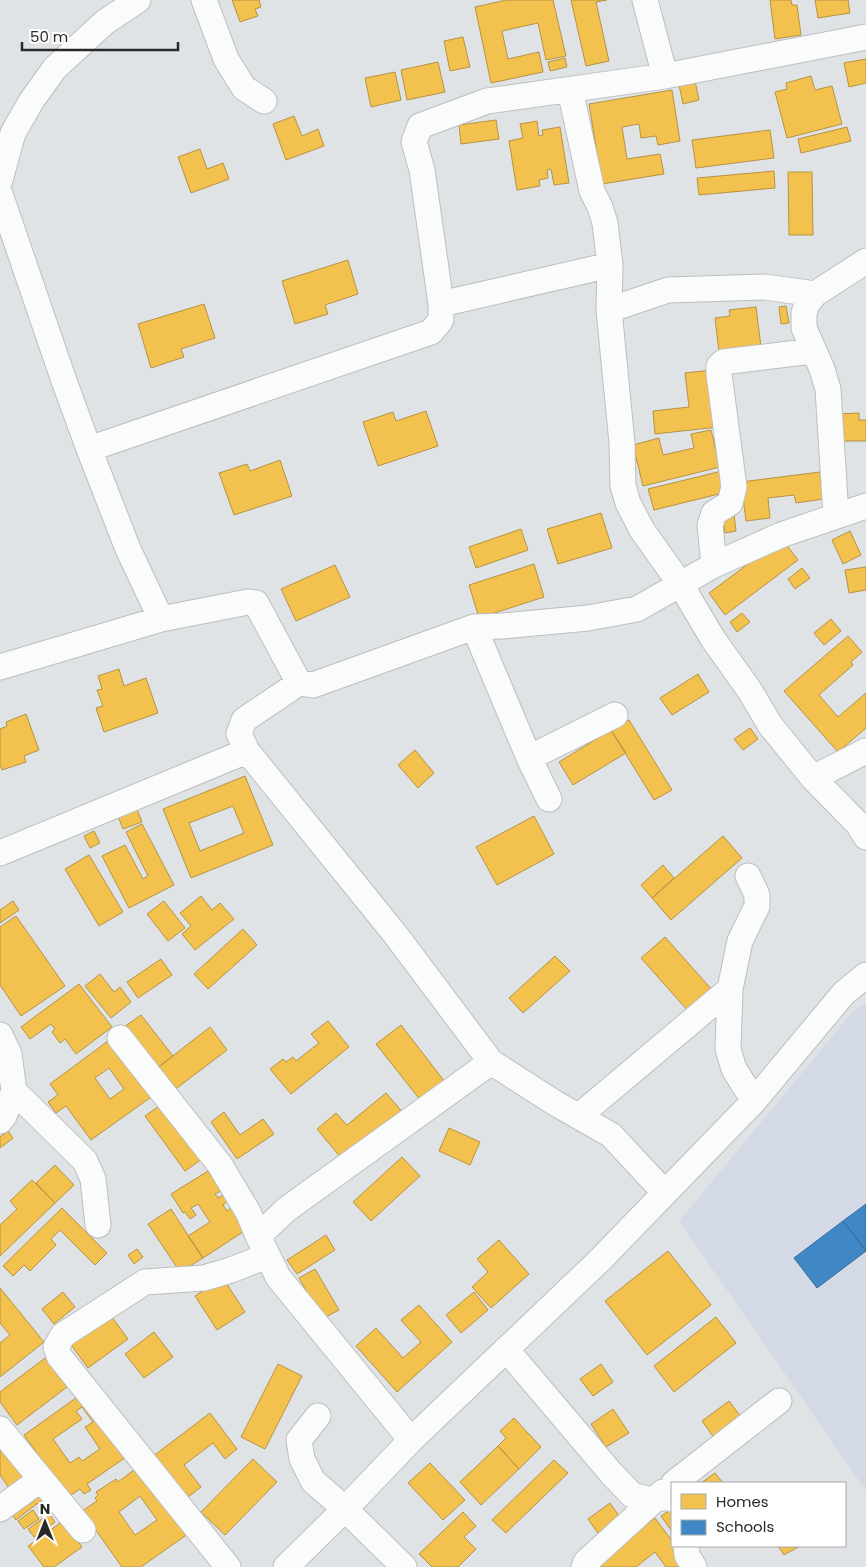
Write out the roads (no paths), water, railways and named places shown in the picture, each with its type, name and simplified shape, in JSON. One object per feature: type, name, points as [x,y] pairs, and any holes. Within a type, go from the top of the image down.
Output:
[{"type":"street","points":[[0,180],[13,133],[32,100],[55,68],[105,22],[138,0]]},
{"type":"street","points":[[204,0],[226,59],[244,88],[264,101]]},
{"type":"street","points":[[645,0],[664,76]]},
{"type":"street","points":[[89,449],[431,332],[441,320],[441,304],[422,170],[414,142],[420,126],[487,101],[664,76],[866,37]]},
{"type":"street","points":[[570,90],[592,191],[605,223],[610,265],[609,310],[622,444],[623,486],[628,503],[642,530],[681,585],[713,640],[750,691],[770,725],[813,778],[858,824],[866,838]]},
{"type":"street","points":[[0,194],[62,378],[128,549],[161,619]]},
{"type":"street","points":[[836,516],[828,389],[822,369],[804,328],[804,313],[815,294],[866,261]]},
{"type":"street","points":[[441,304],[610,265]]},
{"type":"street","points":[[609,310],[668,290],[765,287],[815,294]]},
{"type":"street","points":[[714,565],[710,525],[714,513],[730,503],[734,487],[718,374],[719,366],[723,362],[813,351]]},
{"type":"street","points":[[665,1193],[611,1135],[555,1103],[491,1062],[395,934],[247,751],[239,734],[244,720],[299,683],[312,685],[336,678],[474,627],[588,618],[638,610],[714,565],[782,535],[866,506]]},
{"type":"street","points":[[0,668],[161,619],[248,602],[256,603],[299,683]]},
{"type":"street","points":[[474,627],[529,758],[549,799]]},
{"type":"street","points":[[529,758],[615,715]]},
{"type":"street","points":[[0,853],[247,751]]},
{"type":"street","points":[[813,778],[866,751]]},
{"type":"street","points":[[748,876],[756,894],[757,906],[740,941],[730,990],[728,1049],[734,1069],[754,1101]]},
{"type":"street","points":[[286,1567],[411,1440],[599,1262],[754,1101],[844,993],[866,975]]},
{"type":"street","points":[[579,1116],[730,990]]},
{"type":"street","points":[[0,1036],[9,1054],[14,1091],[4,1116],[0,1121]]},
{"type":"street","points":[[120,1038],[220,1166],[248,1212],[262,1246],[278,1277],[411,1440]]},
{"type":"street","points":[[228,1567],[59,1356],[56,1347],[63,1335],[145,1282],[204,1278],[231,1270],[262,1246],[286,1209],[491,1062]]},
{"type":"street","points":[[14,1091],[85,1161],[93,1179],[98,1225]]},
{"type":"street","points":[[506,1350],[632,1495],[662,1500]]},
{"type":"street","points":[[676,1482],[779,1401]]},
{"type":"street","points":[[318,1416],[299,1440],[302,1458],[313,1481],[345,1509],[404,1567]]},
{"type":"street","points":[[0,1429],[83,1530]]},
{"type":"street","points":[[0,1509],[41,1478]]},
{"type":"street","points":[[584,1567],[586,1562],[662,1500],[671,1487]]},
{"type":"street","points":[[686,1547],[687,1555],[694,1567]]}]
